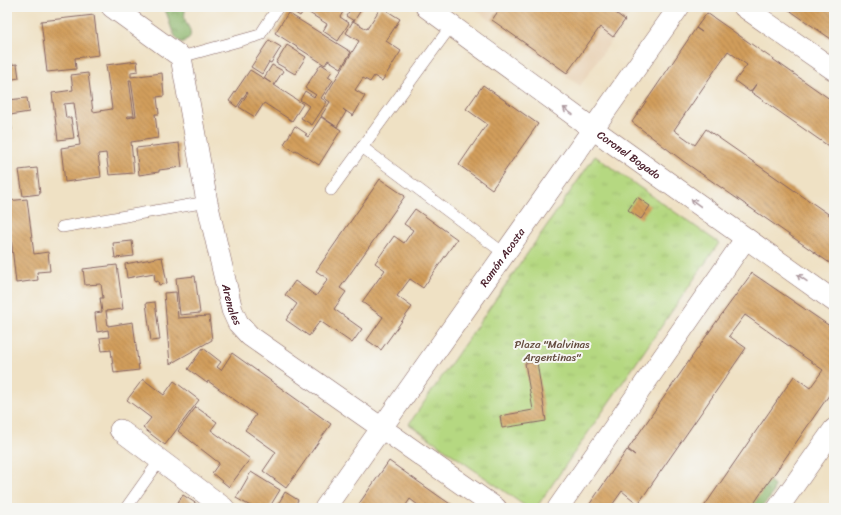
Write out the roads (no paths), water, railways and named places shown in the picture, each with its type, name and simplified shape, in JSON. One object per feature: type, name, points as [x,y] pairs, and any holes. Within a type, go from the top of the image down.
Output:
[{"type":"street","points":[[112,7],[181,57]]},
{"type":"street","name":"Coronel Bogado","points":[[426,7],[593,129],[834,301]]},
{"type":"street","name":"Ramón Acosta","points":[[325,508],[679,7]]},
{"type":"street","points":[[744,7],[834,70]]},
{"type":"street","name":"Arenales","points":[[181,57],[207,202],[232,310],[238,323],[250,336],[496,508]]},
{"type":"street","points":[[558,508],[746,238]]},
{"type":"street","points":[[778,508],[834,429]]},
{"type":"street","points":[[120,430],[224,508]]},
{"type":"lane","points":[[181,57],[260,36],[278,7]]},
{"type":"lane","points":[[331,190],[451,26]]},
{"type":"lane","points":[[362,146],[504,254]]},
{"type":"lane","points":[[62,226],[207,202]]},
{"type":"lane","points":[[126,508],[160,460]]},
{"type":"park label","name":"Plaza \"Malvinas Argentinas\"","points":[[552,350]]}]
